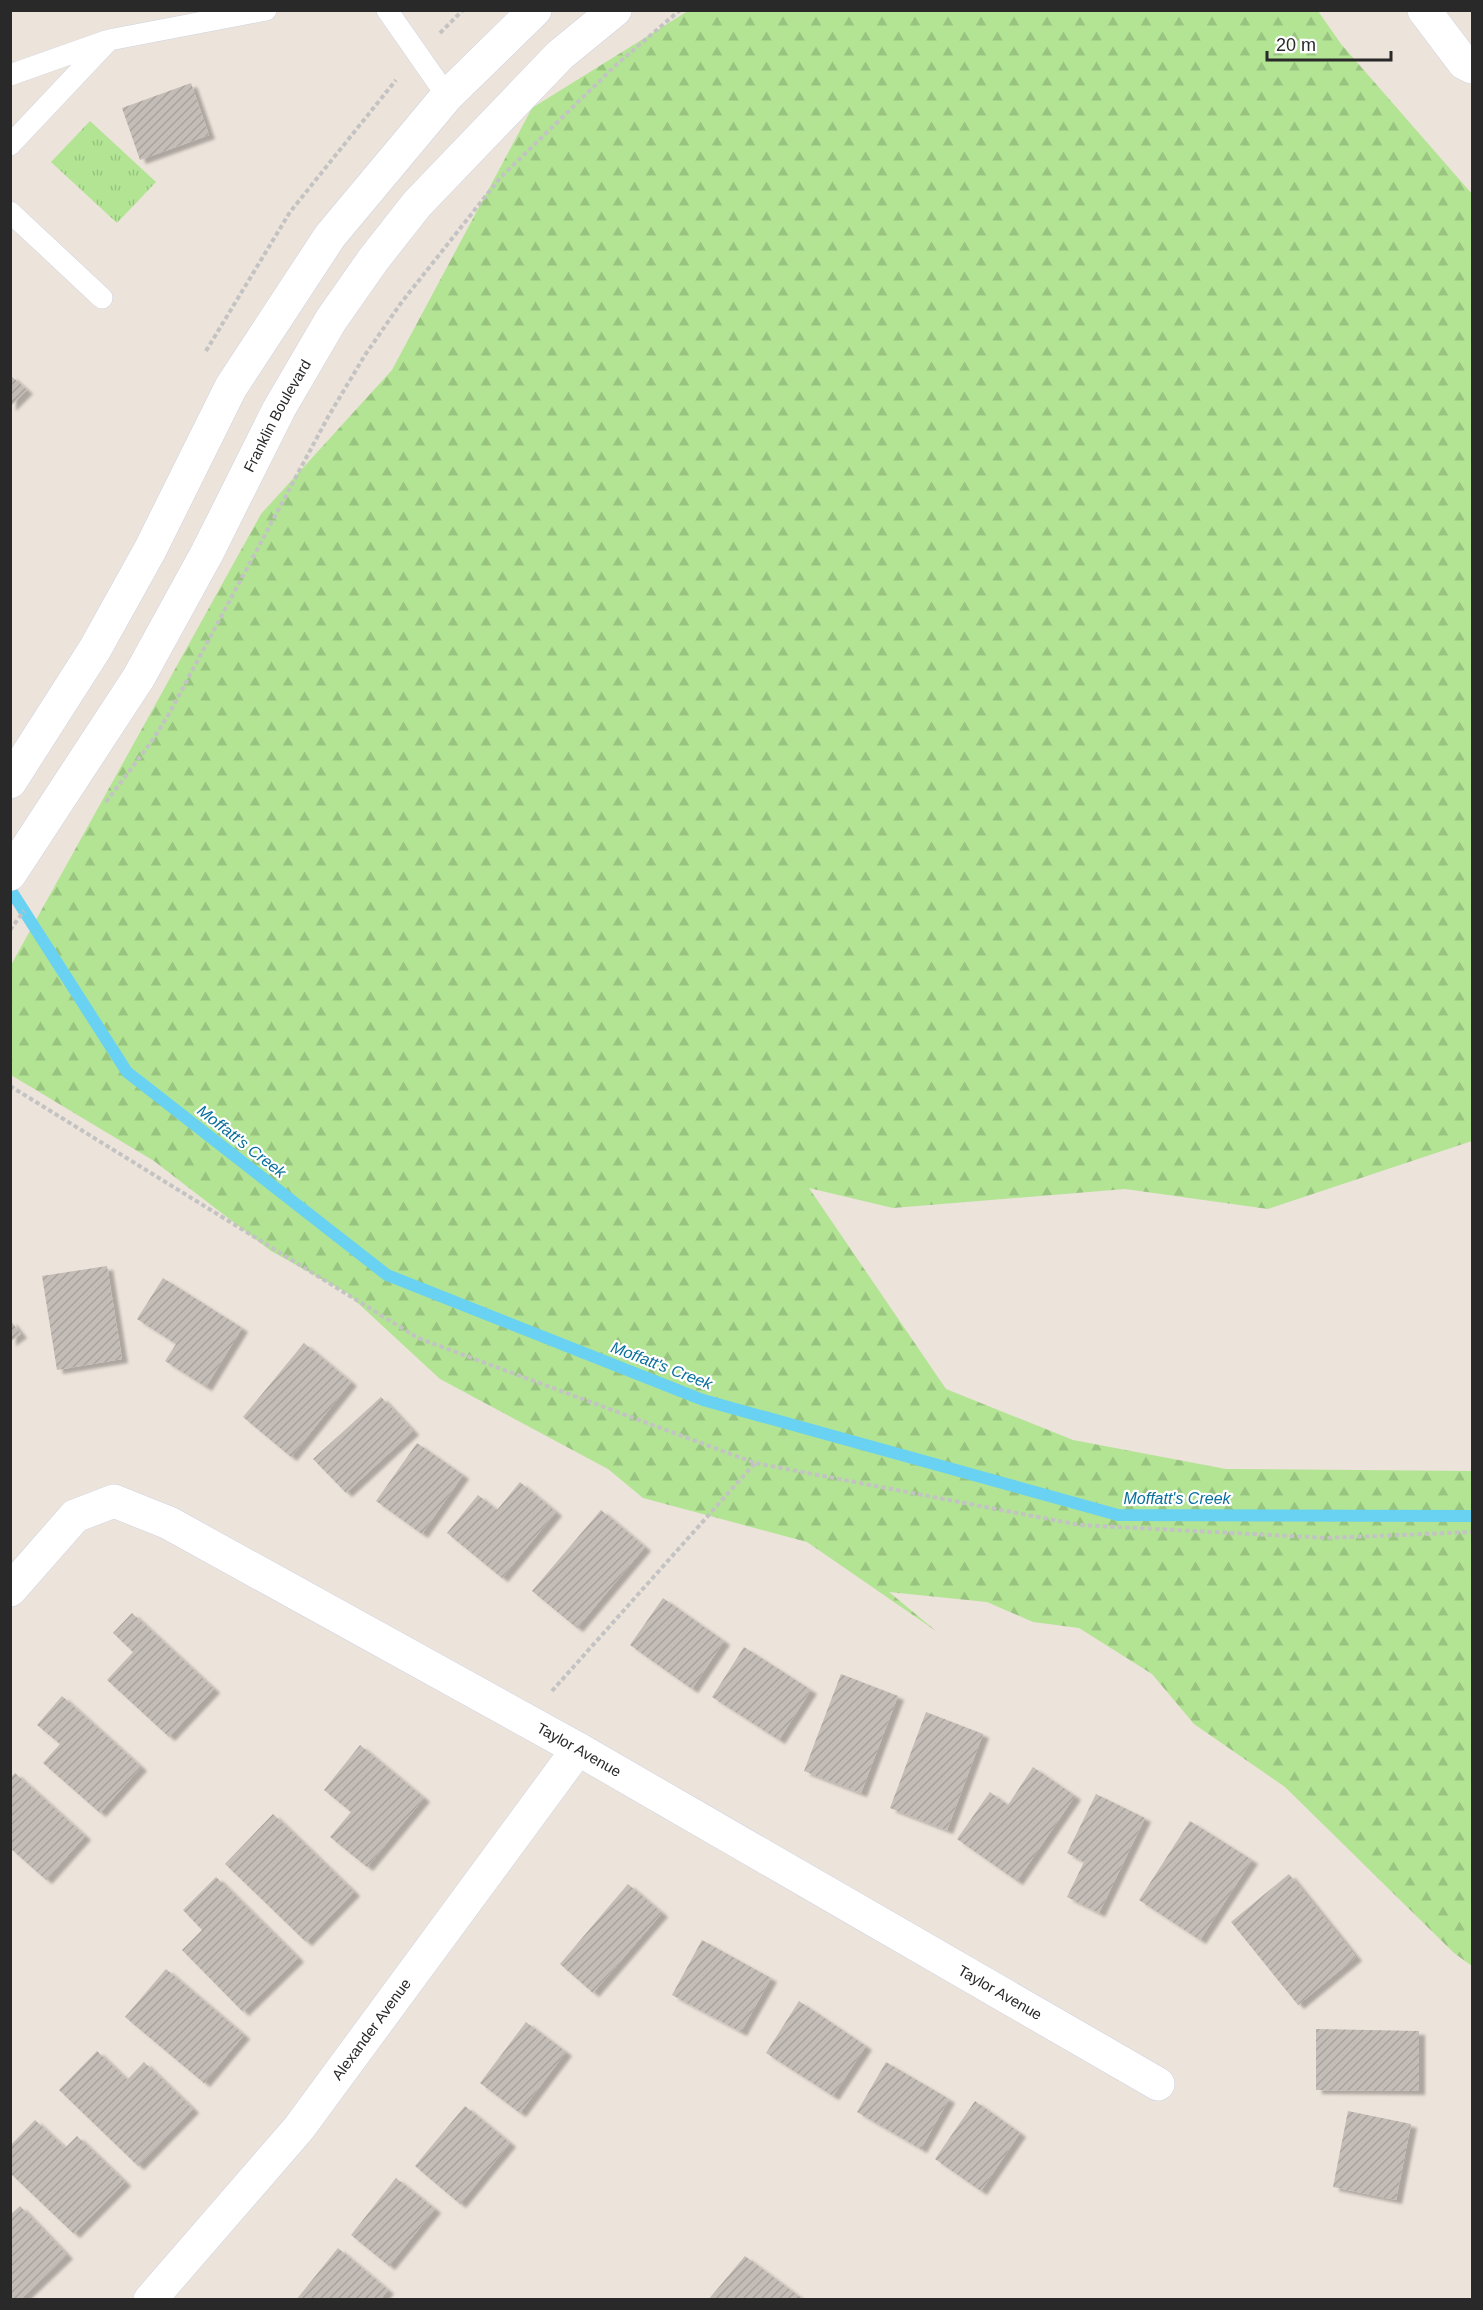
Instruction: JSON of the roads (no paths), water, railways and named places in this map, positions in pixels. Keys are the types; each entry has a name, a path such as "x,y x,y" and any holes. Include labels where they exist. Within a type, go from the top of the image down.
{"street":[{"path":"10,782 95,649 150,550 231,387 286,300 330,236 447,96 535,10"},
{"name":"Franklin Boulevard","path":"10,873 40,831 139,677 207,553 279,409 331,320 373,260 417,204 561,55 615,10"},
{"path":"1424,10 1464,63 1473,68"},
{"name":"Taylor Avenue","path":"10,1590 75,1516 114,1501 168,1523 578,1749 1158,2084"},
{"name":"Alexander Avenue","path":"150,2300 299,2128 578,1749"}],"lane":[{"path":"10,75 109,40 266,10"},
{"path":"387,10 447,96"},
{"path":"10,145 109,40"},
{"path":"10,212 102,298"}],"waterway":[{"name":"Moffatt's Creek","path":"10,889 127,1072 387,1275 703,1400 1118,1515 1472,1516"}]}
